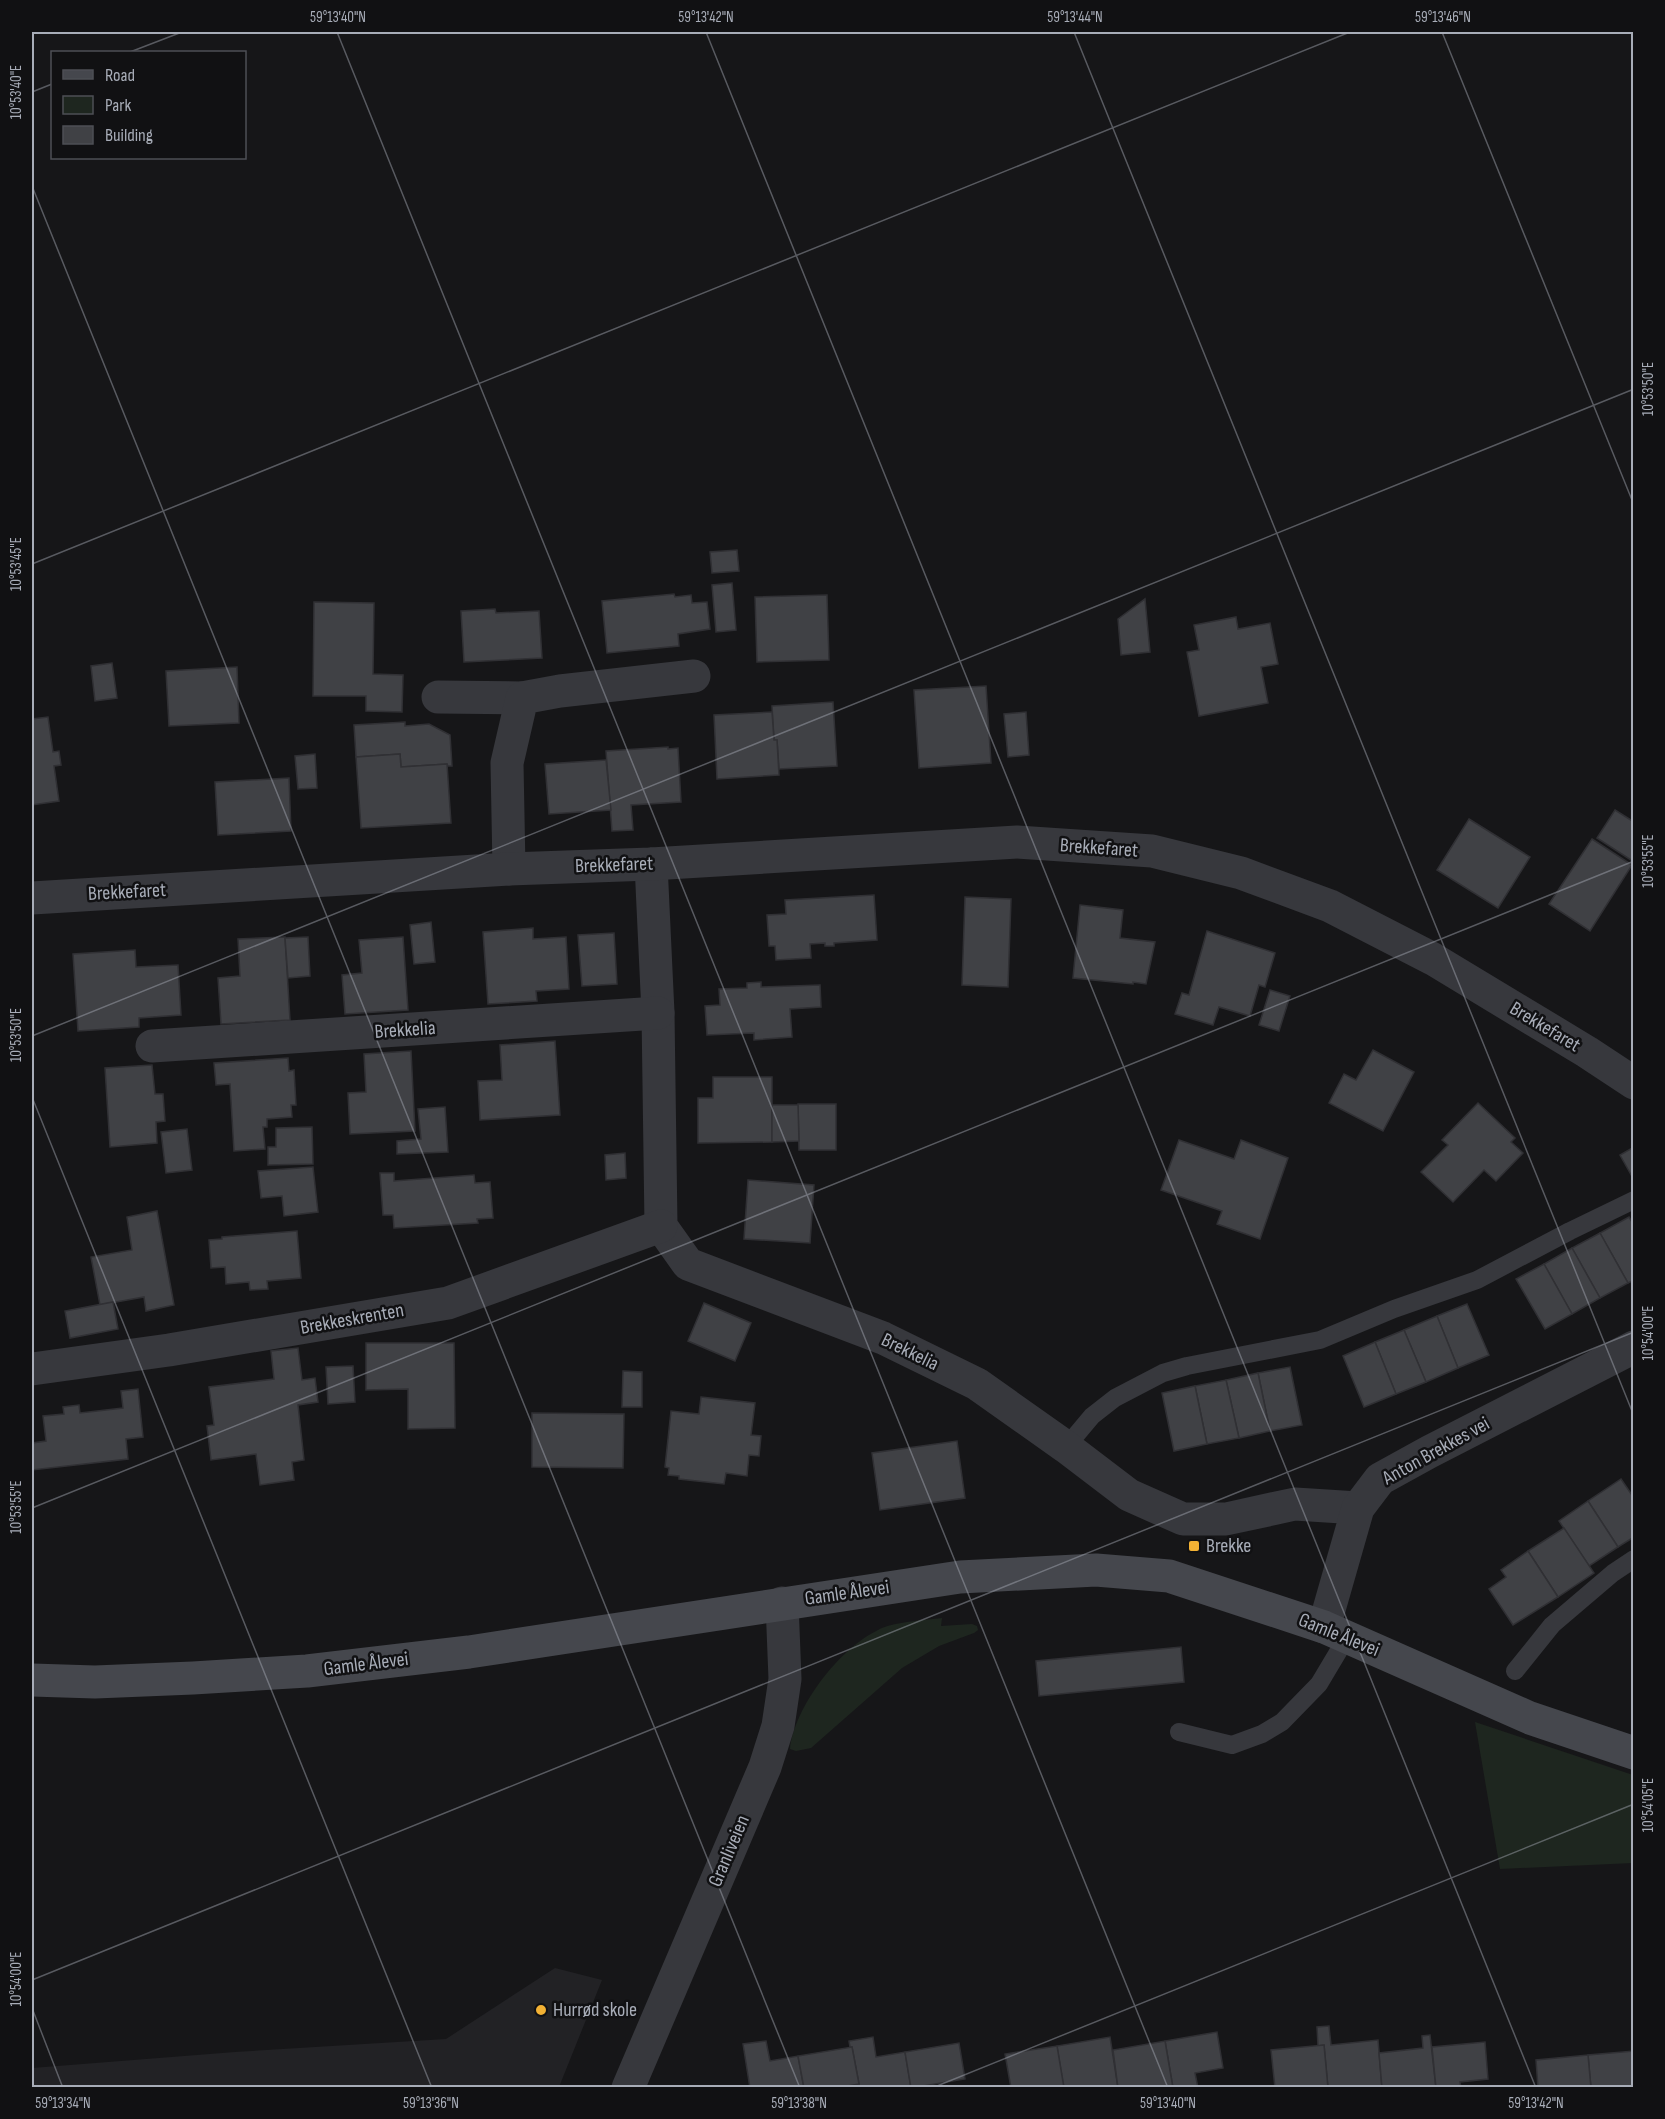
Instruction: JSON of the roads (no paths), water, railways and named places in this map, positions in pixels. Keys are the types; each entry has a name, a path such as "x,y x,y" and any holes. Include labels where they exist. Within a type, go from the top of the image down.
{"main road":[{"name":"Gamle Ålevei","path":"32,1680 95,1682 306,1671 469,1652 960,1577 1096,1570 1169,1576 1336,1632 1530,1718 1634,1753"}],"street":[{"path":"438,697 522,698 560,691 693,676"},
{"path":"509,869 507,764 522,698"},
{"name":"Brekkefaret","path":"32,898 509,869 651,864 1017,842 1152,851 1241,873 1330,906 1433,959 1634,1083"},
{"path":"651,864 658,1013 661,1227"},
{"name":"Brekkelia","path":"152,1046 658,1013"},
{"name":"Brekkelia","path":"661,1227 688,1264 883,1338 977,1384 1129,1495 1183,1519 1226,1519 1295,1504 1358,1508"},
{"name":"Brekkeskrenten","path":"32,1369 169,1350 448,1303 661,1227"},
{"name":"Anton Brekkes vei","path":"1336,1632 1358,1508 1380,1479 1634,1347"},
{"name":"Granliveien","path":"628,2088 768,1756 778,1726 785,1679 782,1603"}],"lane":[{"path":"1066,1447 1092,1416 1115,1398 1163,1373 1320,1340 1394,1309 1477,1280 1634,1200"},
{"path":"1515,1671 1552,1625 1613,1573 1634,1559"},
{"path":"1179,1732 1232,1745 1262,1734 1282,1722 1319,1684 1336,1632"}],"place":[{"name":"Brekke","path":"1194,1546"},
{"name":"Hurrød skole","path":"541,2010"}]}
